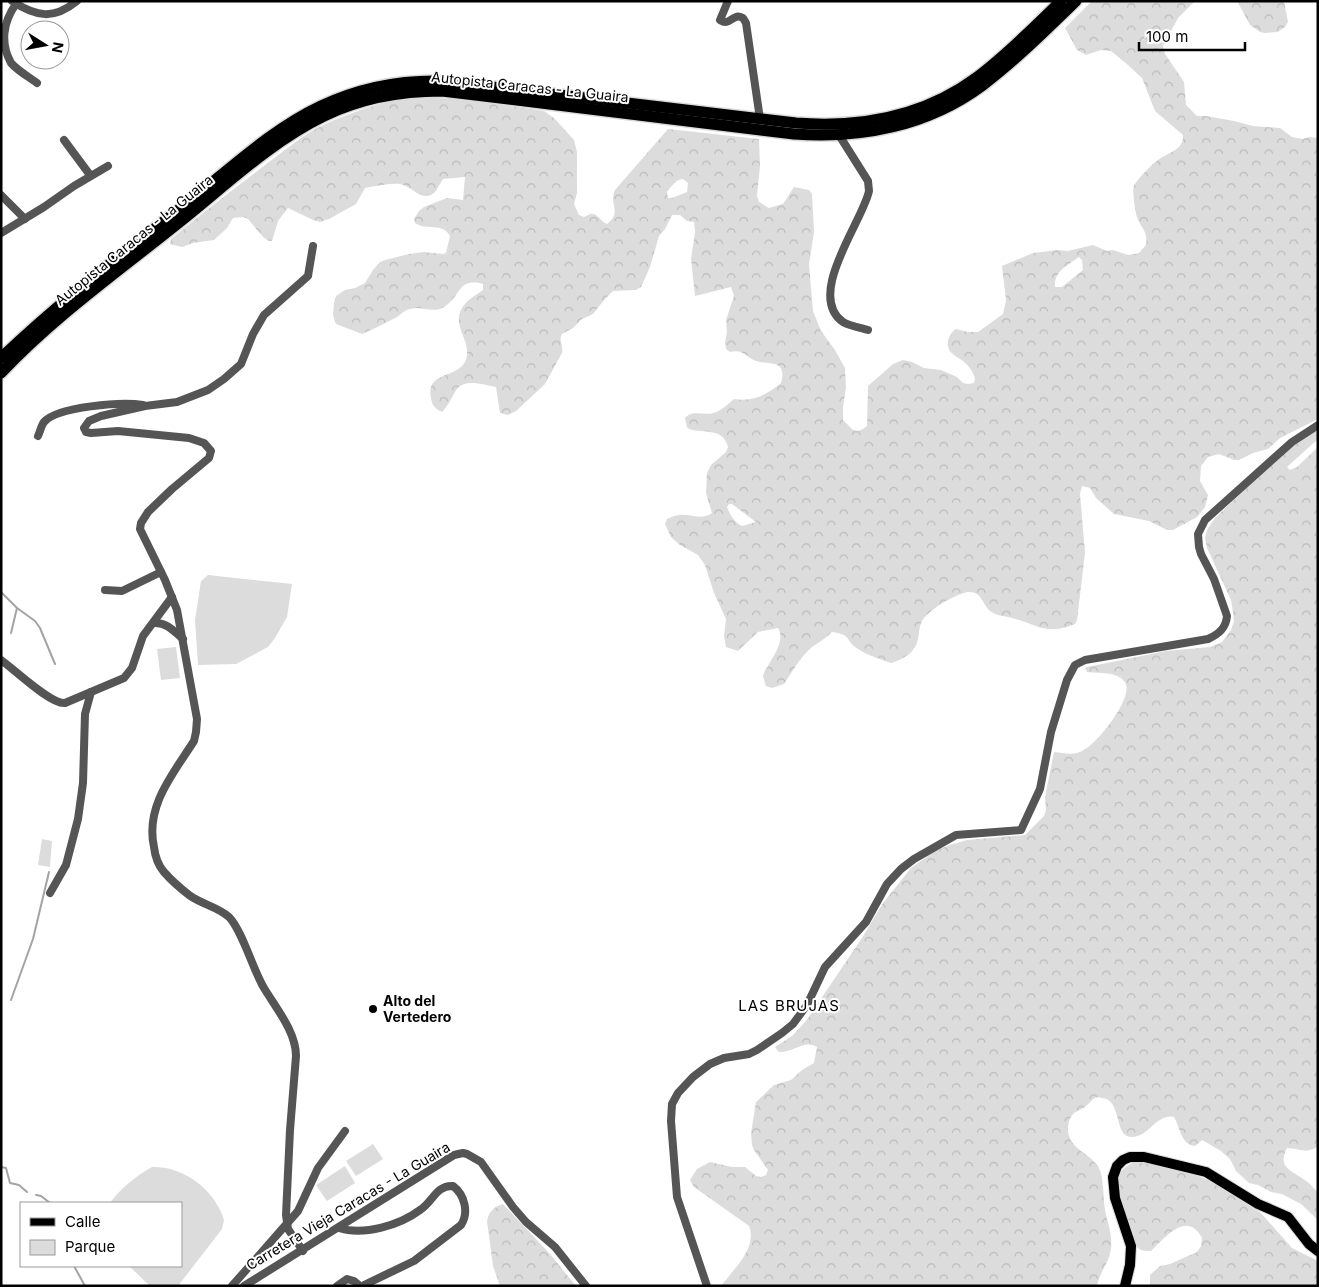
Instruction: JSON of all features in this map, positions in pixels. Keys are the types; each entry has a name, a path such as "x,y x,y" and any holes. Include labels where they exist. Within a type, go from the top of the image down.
{"highway":[{"name":"Autopista Caracas - La Guaira","path":"1,358 68,298 270,137 319,107 349,95 403,82 442,81 760,119 822,125 846,125 890,117 926,105 957,90 1009,51 1061,1"},
{"name":"Autopista Caracas - La Guaira","path":"1,373 32,342 74,306 276,145 324,116 371,99 424,91 461,92 794,134 838,136 873,132 930,115 962,99 1016,59 1076,1"}],"main road":[{"path":"1125,1286 1130,1264 1131,1246 1115,1198 1112,1177 1117,1166 1123,1160 1130,1157 1144,1157 1206,1172 1258,1204 1288,1217 1309,1244 1318,1251"}],"street":[{"path":"37,84 12,64 4,48 2,39 6,18 14,2 27,11 40,14 57,13 67,9 77,1"},
{"path":"728,1 720,20 730,22 736,17 743,18 746,23 760,119"},
{"path":"838,136 868,181 869,191 837,262 830,300 835,313 843,322 868,330"},
{"path":"64,140 90,175"},
{"path":"1,233 90,175 108,166"},
{"path":"1,195 25,219"},
{"path":"303,1251 287,1225 287,1170 296,1045 282,1017 258,979 233,923 224,914 192,897 169,878 159,865 153,843 154,810 162,790 194,741 197,712 177,610 161,572 141,533 140,523 148,512 172,488 209,458 211,451 208,446 196,440 118,431 91,433 86,432 84,428 89,421 101,416 145,406 169,404 208,390 237,368 264,315 309,274 313,246"},
{"path":"38,436 44,422 59,413 124,403 145,406"},
{"path":"706,1286 704,1273 680,1207 676,1186 671,1110 678,1093 692,1077 710,1064 724,1058 749,1054 793,1024 807,1005 825,967 866,922 887,884 914,859 956,835 1021,830 1038,795 1051,732 1067,680 1075,666 1085,660 1208,639 1220,632 1227,616 1214,579 1201,554 1198,540 1201,527 1206,520 1268,463 1303,434 1318,425"},
{"path":"105,590 122,591 161,572"},
{"path":"1,660 51,700 65,703 124,678 135,662 143,636 172,597"},
{"path":"154,623 170,627 183,639"},
{"path":"50,893 66,865 78,819 83,783 85,714 91,692"},
{"path":"232,1286 298,1211 318,1168 345,1130"},
{"name":"Carretera Vieja Caracas - La Guaira","path":"244,1286 303,1251 454,1155 467,1154 481,1162 513,1207 526,1222 555,1247 586,1286"},
{"path":"337,1286 347,1279 361,1286 414,1261 461,1225 466,1211 460,1193 453,1186 442,1188 422,1210 405,1219 388,1225 360,1230 339,1228"}],"green space":[{"path":"1092,1 1195,1 1178,18 1163,46 1165,54 1184,82 1186,105 1197,116 1234,121 1253,126 1280,128 1292,137 1303,139 1309,137 1318,138 1318,419 1280,438 1268,449 1253,453 1239,460 1219,454 1208,457 1201,466 1200,481 1208,495 1205,507 1197,517 1173,530 1167,530 1149,521 1114,514 1096,498 1090,488 1082,486 1080,494 1085,553 1077,620 1075,624 1065,627 1056,629 1042,628 995,614 973,592 962,593 935,608 924,618 919,629 917,644 912,652 900,660 891,663 874,657 858,649 843,634 832,632 808,651 784,684 772,688 766,686 763,676 779,646 780,634 778,628 758,632 738,651 726,647 724,636 726,619 714,593 705,565 698,555 680,545 671,537 665,524 667,519 676,515 700,517 712,513 706,493 707,473 711,465 726,452 728,447 726,441 718,434 689,429 685,418 695,413 710,414 716,412 734,399 741,400 759,397 781,383 782,370 776,364 756,361 741,352 730,352 726,349 726,320 734,296 731,287 695,296 691,259 695,232 694,222 687,221 680,215 672,215 659,236 650,267 641,287 636,290 613,291 593,314 582,319 573,328 562,334 562,353 545,384 516,411 508,415 500,413 496,387 474,383 463,385 455,392 442,412 433,405 431,400 430,390 437,379 455,371 465,362 467,347 460,326 460,312 467,302 483,290 483,284 468,283 444,307 435,310 414,308 362,334 336,324 333,315 336,296 345,290 365,283 380,262 409,254 424,252 446,253 450,236 447,232 439,228 419,225 415,223 414,219 424,207 447,198 463,200 465,177 443,179 435,192 426,196 400,184 365,188 356,204 320,222 288,208 278,221 272,241 263,237 248,219 243,217 233,218 227,228 214,240 193,243 182,247 170,244 171,239 193,221 312,131 361,110 401,99 462,100 544,111 554,118 574,140 577,152 577,193 574,204 579,215 584,217 593,214 607,224 612,220 615,212 613,195 615,190 668,129 759,139 760,166 757,196 759,202 769,208 783,204 794,187 809,190 812,194 814,232 809,264 813,311 821,331 845,368 846,387 843,420 853,430 858,431 867,426 868,386 893,364 903,360 912,362 924,368 941,370 957,377 963,383 974,383 975,378 972,371 951,352 948,342 950,335 956,329 978,332 1003,314 1006,300 1002,266 1033,253 1057,250 1068,251 1093,245 1107,251 1113,250 1128,255 1139,253 1146,245 1145,233 1135,211 1133,188 1154,163 1179,147 1183,140 1183,135 1155,111 1142,78 1128,65 1111,51 1101,50 1086,55 1077,50 1065,28","holes":["683,179 688,183 687,192 668,198 667,192 670,188 676,182","1079,257 1082,260 1083,270 1062,287 1055,287 1055,281 1059,273","729,504 732,504 756,522 742,526 733,518 727,507"]},
{"path":"1237,1 1284,1 1288,22 1278,32 1260,32 1250,25"},
{"path":"1318,429 1318,439 1287,467 1290,470 1297,467 1318,447 1318,1146 1306,1151 1287,1148 1284,1161 1288,1169 1308,1182 1318,1193 1318,1220 1301,1204 1282,1194 1271,1192 1258,1185 1249,1183 1236,1171 1230,1159 1221,1151 1202,1140 1195,1146 1190,1145 1184,1139 1174,1117 1162,1119 1143,1134 1131,1137 1122,1131 1113,1105 1108,1100 1097,1097 1072,1115 1068,1128 1071,1141 1091,1158 1099,1168 1102,1177 1111,1248 1097,1286 721,1286 738,1266 747,1250 751,1234 749,1226 694,1187 690,1180 697,1169 710,1162 732,1167 745,1167 756,1176 766,1175 768,1170 752,1145 751,1133 756,1102 774,1085 791,1080 802,1070 814,1063 817,1047 803,1045 789,1051 779,1052 775,1047 792,1036 806,1021 862,938 883,903 911,868 935,851 967,840 1025,835 1044,816 1046,810 1045,797 1054,752 1077,753 1090,746 1114,718 1125,696 1127,687 1121,678 1112,674 1087,672 1085,668 1166,651 1210,647 1222,642 1231,630 1234,621 1233,612 1231,600 1207,548 1205,538 1207,530 1215,518 1269,466 1301,439"},
{"path":"208,575 292,584 287,617 268,647 236,664 198,665 195,620 201,581"},
{"path":"176,647 180,678 161,680 157,649"},
{"path":"42,839 52,841 50,867 38,865"},
{"path":"373,1144 383,1159 356,1176 346,1161"},
{"path":"1134,1162 1186,1171 1215,1183 1261,1213 1292,1248 1318,1261 1318,1286 1150,1286 1150,1275 1160,1266 1170,1264 1197,1252 1201,1246 1202,1238 1190,1226 1183,1226 1169,1234 1151,1251 1141,1250 1137,1247 1120,1202 1118,1188 1120,1173 1125,1167"},
{"path":"345,1166 355,1183 327,1201 316,1185"},
{"path":"152,1167 164,1168 186,1175 206,1190 220,1209 224,1220 222,1229 178,1286 150,1286 130,1267 182,1267 182,1202 111,1202 129,1183"},
{"path":"503,1204 550,1254 576,1286 500,1286 493,1266 487,1221 492,1210"}],"waterway":[{"path":"1,592 17,608 35,621 40,628 55,664"},
{"path":"11,633 17,608"},
{"path":"11,1000 33,939 49,872"},
{"path":"1,1167 6,1168 10,1183 19,1185 27,1192"},
{"path":"36,1195 41,1196 49,1202"},
{"path":"75,1267 85,1286"}],"place":[{"name":"Alto del Vertedero","path":"373,1009"}],"district":[{"name":"LAS BRUJAS","path":"789,1006"}]}
